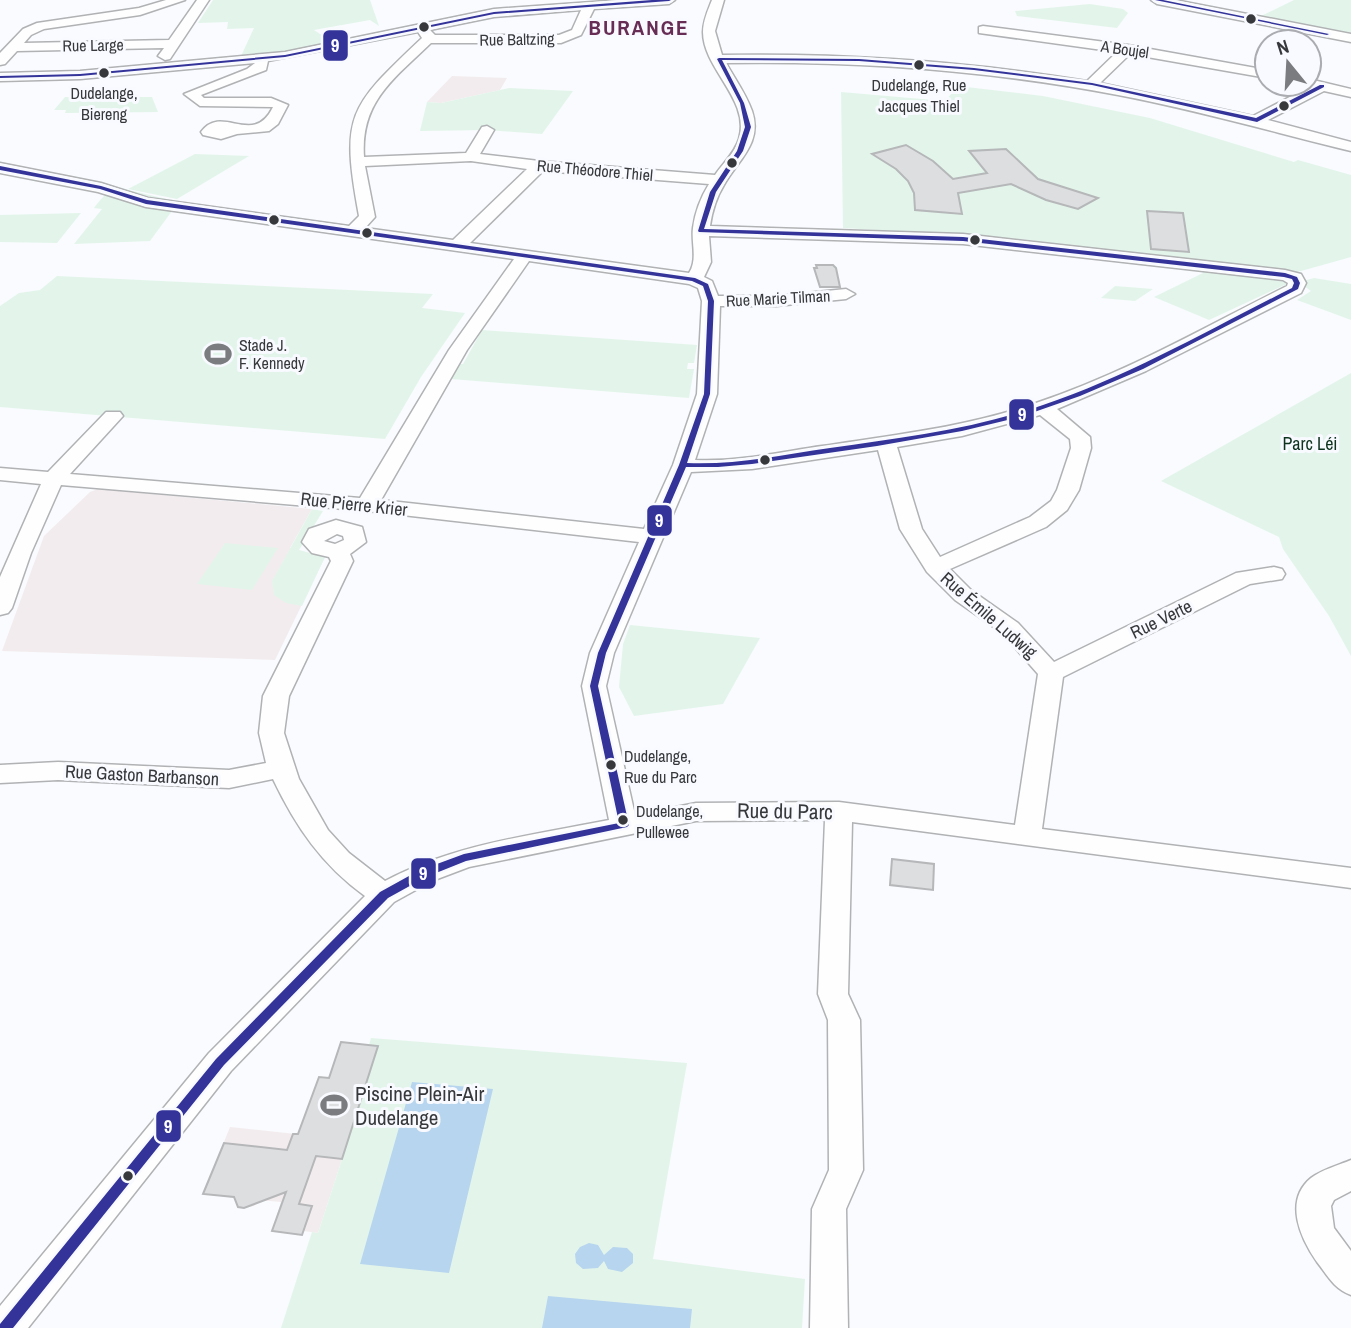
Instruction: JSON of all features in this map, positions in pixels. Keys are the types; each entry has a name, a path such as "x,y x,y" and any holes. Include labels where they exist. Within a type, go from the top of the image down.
{"street":[{"path":"0,61 13,47 20,32 41,26 140,11 179,0"},
{"path":"0,77 70,76 261,58 424,34 494,13 669,0"},
{"path":"693,279 703,266 701,231 707,202 719,180 744,147 748,126 744,108 709,34 710,19 718,0"},
{"path":"1157,0 1323,38 1351,38"},
{"path":"160,66 199,1"},
{"name":"Rue Baltzing","path":"424,34 541,40 565,38 577,32 589,7"},
{"name":"A Boujel","path":"983,30 1128,49 1164,49 1253,71"},
{"path":"354,230 367,217 357,162 359,130 366,106 424,34"},
{"name":"Rue Large","path":"13,47 173,44"},
{"path":"1092,84 1128,49"},
{"path":"234,130 268,128 273,125 281,105 271,102 200,102 191,94 252,72 263,65 261,58"},
{"path":"719,59 812,58 913,63 1092,84 1257,120 1351,147"},
{"path":"1323,87 1351,93"},
{"path":"1257,120 1293,98"},
{"path":"471,157 487,130"},
{"name":"Rue Théodore Thiel","path":"357,162 471,157 539,166 719,180"},
{"path":"458,245 539,166"},
{"path":"0,168 102,188 146,202 693,279 706,285 711,301 707,394 683,465 601,653 594,685 624,825"},
{"path":"683,465 723,466 886,443 992,423 1043,408 1102,383 1295,289 1297,283 1295,278 998,242 905,236 701,231"},
{"path":"367,505 458,349 525,255"},
{"name":"Rue Marie Tilman","path":"711,301 776,301 846,294"},
{"path":"935,567 1038,522 1059,505 1068,490 1078,459 1080,437 1043,408"},
{"path":"2,597 54,478 113,416"},
{"name":"Rue Émile Ludwig","path":"886,443 911,529 935,567 963,595 1010,628 1051,673 1027,836"},
{"name":"Rue Pierre Krier","path":"0,474 367,505 653,537"},
{"path":"338,551 342,562 276,696 271,718 272,742 306,819 325,845 348,869 384,895"},
{"name":"Rue Verte","path":"1051,673 1244,578 1274,573"},
{"name":"Rue Gaston Barbanson","path":"0,774 58,771 229,779 283,768"},
{"name":"Rue du Parc","path":"5,1328 220,1062 384,895 422,874 464,858 624,825 715,810 839,811 1351,878"},
{"path":"829,1328 829,1209 846,1170 844,1020 833,994 839,811"},
{"path":"1351,1175 1322,1189 1313,1204 1317,1233 1351,1279"}],"shaded area":[{"path":"452,76 507,78 500,90 441,103 427,102"},
{"path":"98,489 312,509 290,548 325,557 275,660 2,651 44,536 90,492"},
{"path":"230,1127 305,1135 342,1159 318,1233 304,1231 302,1235 272,1231 281,1202 259,1200 254,1206 244,1208 237,1205 236,1198 203,1194"}],"green space":[{"path":"213,0 370,0 379,26 370,20 314,30 334,43 284,53 241,56 254,28 227,29 228,22 198,23"},
{"path":"1294,0 1351,0 1351,34 1323,28 1261,16"},
{"path":"1090,4 1123,9 1128,13 1117,28 1017,16 1015,11"},
{"path":"958,86 1043,96 1150,118 1294,162 1298,160 1351,175 1351,257 1294,273 1021,239 843,228 841,92 945,101"},
{"path":"509,88 573,91 542,134 487,130 420,131 427,102 441,103"},
{"path":"65,97 152,97 158,112 65,113 66,110 54,110"},
{"path":"195,154 249,156 177,199 128,189"},
{"path":"120,188 175,201 171,204 206,215 172,211 150,241 74,244 102,209 94,208 99,201 108,192"},
{"path":"81,213 57,243 0,242 0,215"},
{"path":"1201,271 1286,280 1289,283 1209,320 1154,297 1203,273"},
{"name":"Stade J. F. Kennedy","path":"57,276 433,294 422,308 465,313 421,377 385,439 0,407 0,306 19,293 40,290"},
{"path":"1314,278 1351,284 1351,320 1297,300 1311,291 1304,286 1303,281"},
{"path":"1115,286 1153,289 1135,301 1101,298"},
{"path":"482,330 697,345 694,363 688,363 687,369 694,369 689,398 451,379 460,364 463,364"},
{"name":"Parc Léi","path":"1351,373 1351,656 1329,616 1283,549 1279,537 1161,481"},
{"path":"312,509 323,511 299,550 325,557 302,606 286,603 274,595 272,581"},
{"path":"225,543 278,548 252,590 197,584"},
{"path":"630,625 760,638 723,704 634,716 619,687 623,644"},
{"name":"Piscine Plein-Air Dudelange","path":"371,1038 687,1063 653,1259 805,1279 802,1328 281,1328 312,1232 318,1233 342,1159 305,1116 319,1077 329,1078 341,1042 369,1045"}],"water":[{"path":"412,1082 493,1089 449,1273 360,1264"},
{"path":"589,1243 598,1245 604,1255 613,1247 627,1248 633,1254 633,1263 622,1272 608,1269 604,1261 598,1268 583,1269 576,1263 575,1254 580,1247"},
{"path":"548,1296 692,1309 690,1328 542,1328"}],"building":[{"path":"906,145 933,161 953,179 987,173 969,151 1006,149 1038,179 1098,198 1078,209 1046,200 1011,184 958,193 962,214 915,210 914,193 908,181 896,169 872,154"},
{"path":"1147,211 1183,213 1189,252 1151,249"},
{"path":"816,265 833,265 840,287 820,287 814,268 817,268"},
{"path":"892,859 934,864 933,890 890,885"},
{"path":"341,1042 378,1046 342,1159 316,1156 299,1204 312,1206 302,1235 272,1231 286,1192 244,1208 238,1207 234,1197 203,1194 224,1143 287,1150 293,1134 298,1134 319,1077 329,1078"}],"transit line":[{"name":"9","path":"0,77 80,75 285,56 494,13 669,0"},
{"name":"9","path":"1157,0 1327,34"},
{"name":"9","path":"683,465 769,460 934,435 1017,416 1077,395 1141,367 1295,289 1297,283 1295,278 1285,275 963,239 701,231 713,192 740,151 748,127 742,103 719,59 859,60 974,69 1092,84 1257,120 1299,98"},
{"name":"9","path":"0,168 101,188 146,202 693,279 706,285 711,301 707,394 683,465 602,653 594,686 624,825"},
{"name":"9","path":"5,1328 220,1062 384,895 422,874 464,858 624,825"}],"place":[{"name":"Dudelange, Rue Jacques Thiel","path":"919,65"},
{"name":"Dudelange, Biereng","path":"104,73"},
{"name":"Stade J. F. Kennedy","path":"218,354"},
{"name":"Dudelange, Rue du Parc","path":"611,765"},
{"name":"Dudelange, Pullewee","path":"623,820"},
{"name":"Piscine Plein-Air Dudelange","path":"334,1105"}],"district":[{"name":"BURANGE","path":"639,27"}]}
